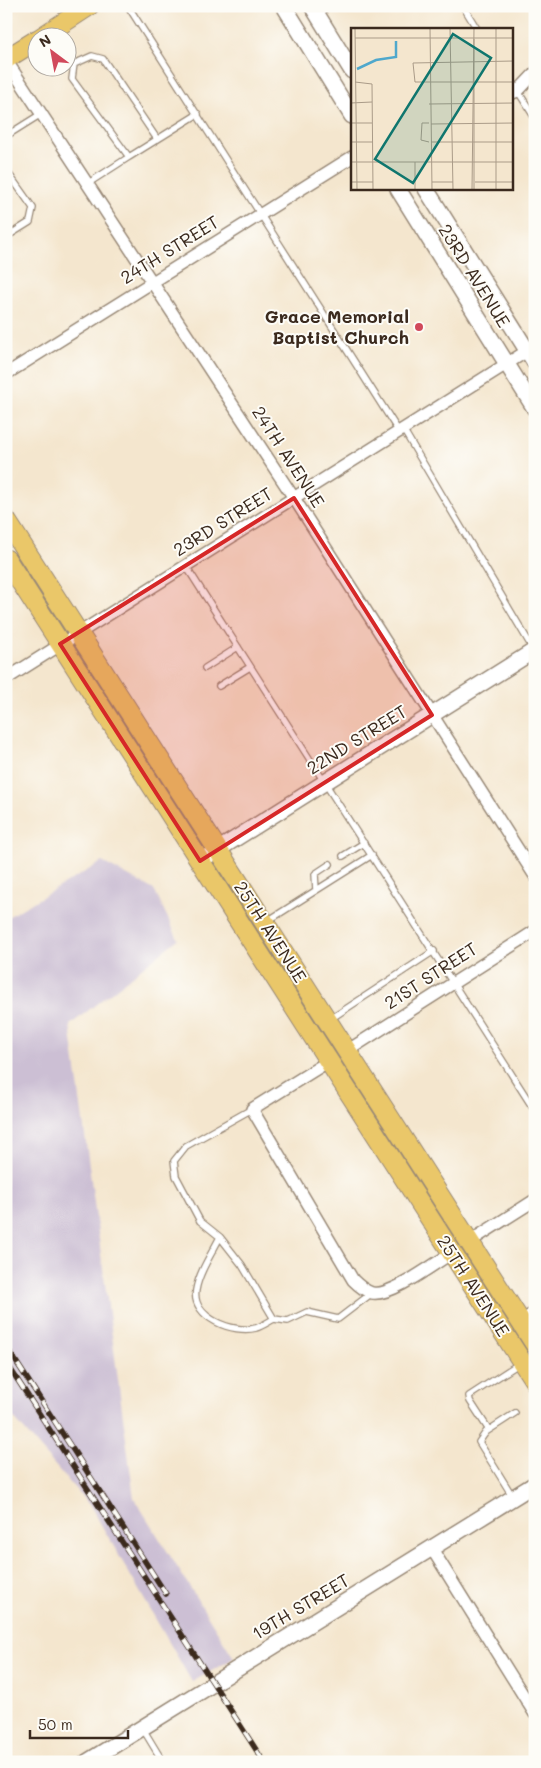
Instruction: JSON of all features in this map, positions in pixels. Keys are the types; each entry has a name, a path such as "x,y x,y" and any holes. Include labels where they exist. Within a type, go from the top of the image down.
{"main road":[{"path":"57,28 89,6"},
{"path":"6,59 28,46"},
{"name":"25TH AVENUE","path":"6,520 469,1242 527,1314 535,1344"},
{"name":"25TH AVENUE","path":"6,559 535,1382"}],"street":[{"path":"284,6 351,114"},
{"path":"312,6 351,69"},
{"name":"24TH AVENUE","path":"6,59 151,283 294,498 535,876"},
{"path":"514,88 535,73"},
{"name":"24TH STREET","path":"6,374 351,157"},
{"name":"23RD AVENUE","path":"399,190 535,409"},
{"name":"23RD AVENUE","path":"427,190 532,353"},
{"name":"23RD STREET","path":"6,680 78,632 507,364 532,353"},
{"name":"22ND STREET","path":"200,861 535,651"},
{"name":"21ST STREET","path":"347,1051 535,931"},
{"path":"329,1061 252,1109 353,1280 359,1286 372,1293 387,1292 452,1253"},
{"path":"469,1242 535,1200"},
{"name":"19TH STREET","path":"86,1762 535,1484"},
{"path":"432,1549 535,1714"}],"lane":[{"path":"128,6 401,430 535,651"},
{"path":"463,6 477,28"},
{"path":"78,62 92,56 103,60 157,140"},
{"path":"72,78 129,157"},
{"path":"514,88 535,118"},
{"path":"6,136 41,114"},
{"path":"87,184 198,114"},
{"path":"6,170 32,208 30,222 6,237"},
{"path":"186,566 535,1111"},
{"path":"205,668 238,647"},
{"path":"219,686 250,667"},
{"path":"343,856 364,843"},
{"path":"264,923 372,855"},
{"path":"316,890 315,874 330,864"},
{"path":"327,1021 434,951"},
{"path":"252,1109 186,1146 174,1161 176,1176 200,1221 220,1237 242,1265 274,1319"},
{"path":"220,1237 200,1279 196,1292 197,1304 202,1312 221,1325 255,1328 274,1319 288,1321 307,1312 338,1319 372,1293"},
{"path":"489,1430 470,1401 469,1396 522,1362"},
{"path":"513,1497 479,1442 481,1437 489,1430 515,1413"},
{"path":"142,1727 163,1762"}],"highlighted area":[{"path":"294,498 432,715 200,861 60,644"}],"shaded area":[{"path":"102,862 154,890 178,939 70,1025 134,1498 234,1658 192,1682 91,1507 6,1409 6,918"}],"railway":[{"path":"6,1346 166,1594"},
{"path":"6,1362 264,1762"}],"place":[{"name":"Grace Memorial Baptist Church","path":"419,327"}]}
